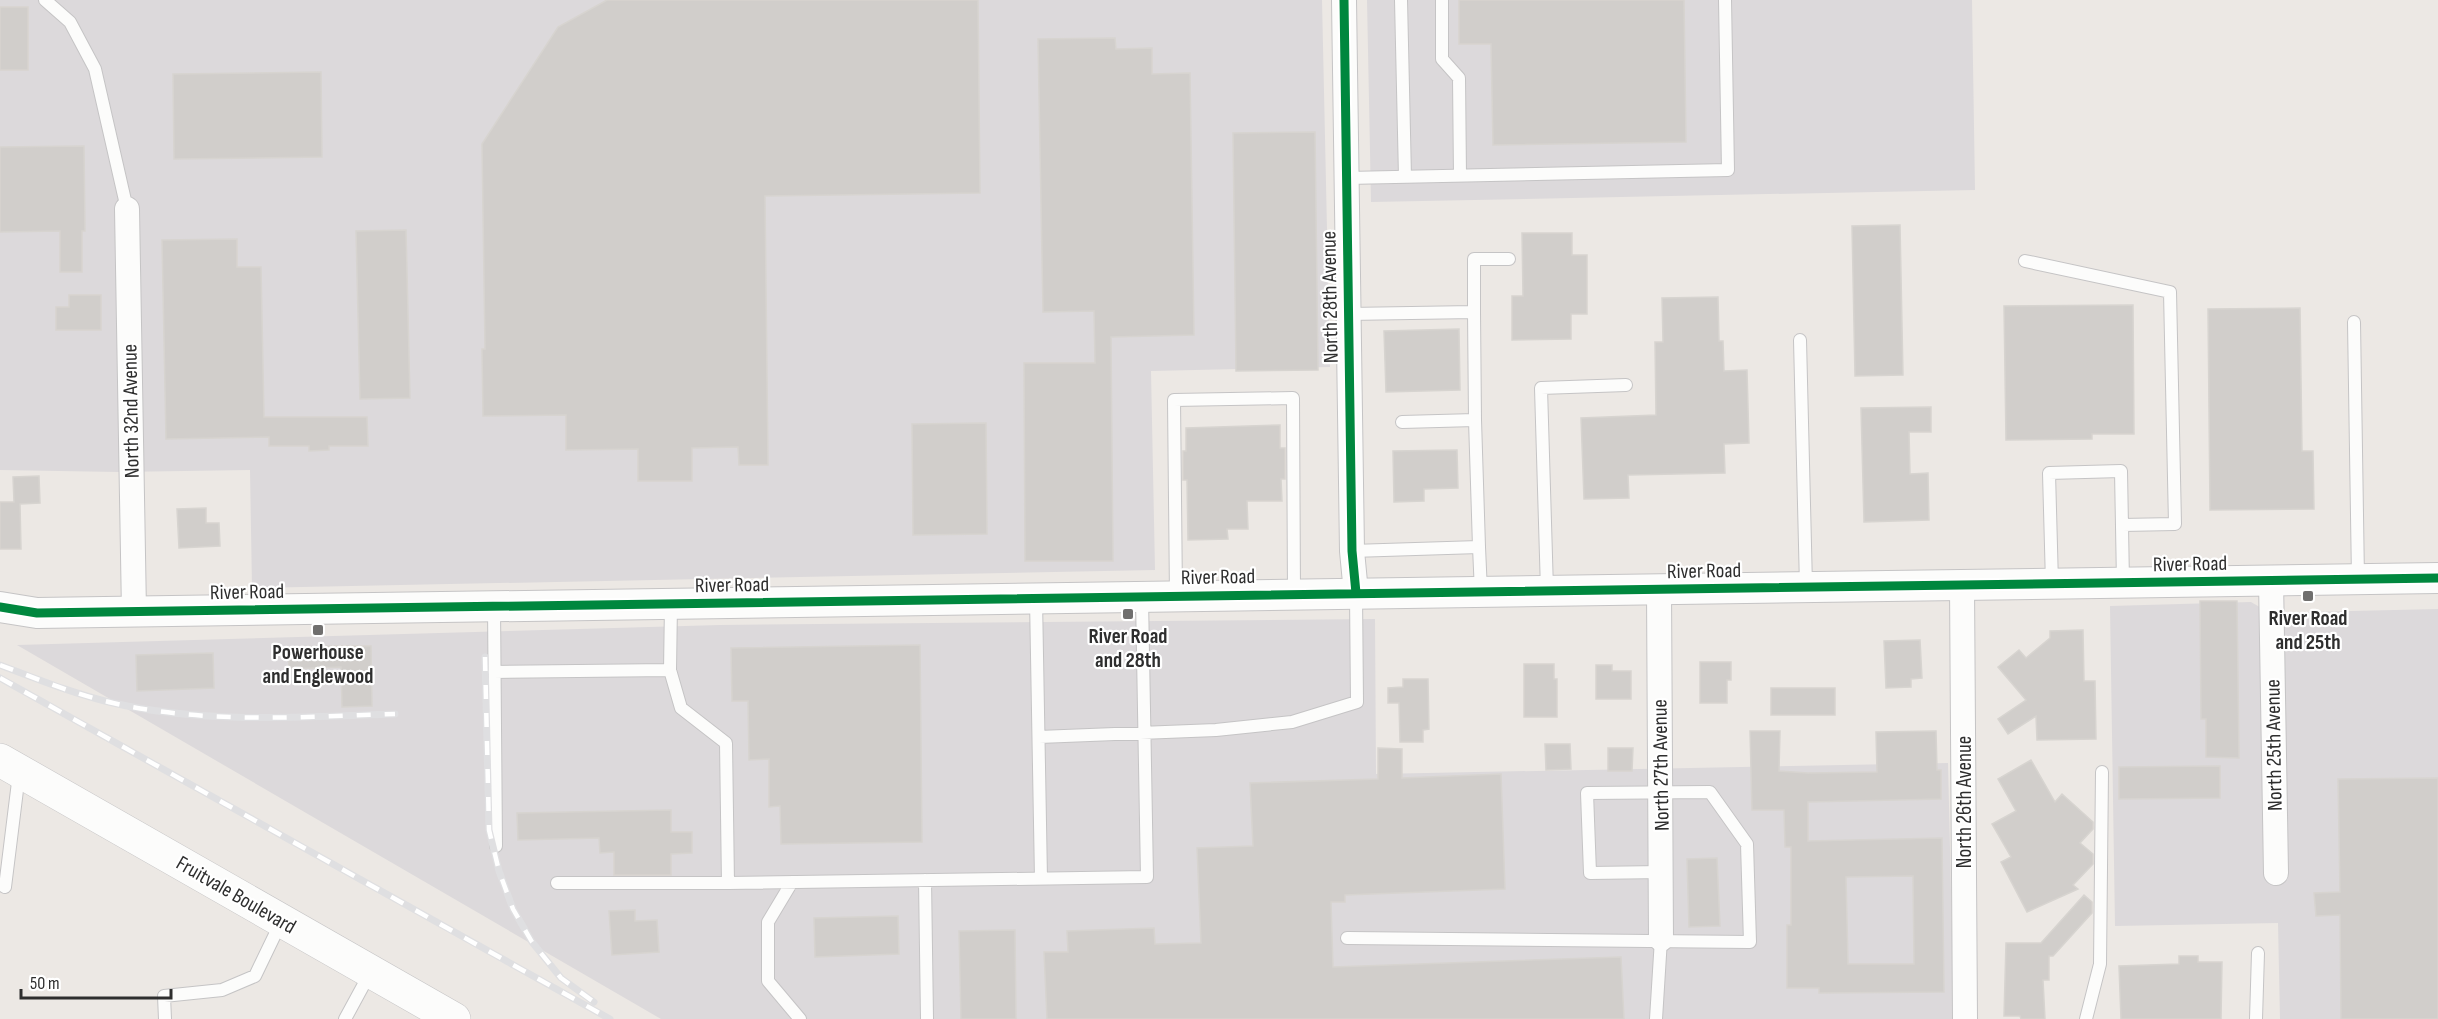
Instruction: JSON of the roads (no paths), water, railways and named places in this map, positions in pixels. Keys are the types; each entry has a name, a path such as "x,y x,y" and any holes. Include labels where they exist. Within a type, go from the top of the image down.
{"main road":[{"name":"Fruitvale Boulevard","path":"6,765 454,1019"}],"street":[{"name":"North 28th Avenue","path":"1344,0 1352,551 1356,594"},
{"name":"North 32nd Avenue","path":"128,209 134,612"},
{"name":"River Road","path":"0,607 38,614 2438,578"},
{"name":"North 25th Avenue","path":"2271,580 2276,873"},
{"name":"North 26th Avenue","path":"1962,586 1965,1019"},
{"name":"North 27th Avenue","path":"1659,590 1662,939"}],"lane":[{"path":"45,0 70,22 95,69 128,209"},
{"path":"1401,0 1405,177"},
{"path":"1442,0 1442,58 1459,78 1460,176"},
{"path":"1347,178 1728,170 1725,0"},
{"path":"1481,592 1475,420 1474,259 1509,259"},
{"path":"2025,261 2170,292 2175,524 2122,525"},
{"path":"1348,314 1474,312"},
{"path":"2354,322 2358,579"},
{"path":"1800,340 1806,588"},
{"path":"1547,591 1541,388 1626,385"},
{"path":"1176,596 1174,400 1293,399 1294,594"},
{"path":"1402,422 1475,420"},
{"path":"2052,584 2049,473 2121,471 2123,583"},
{"path":"1352,551 1479,547"},
{"name":"North 28th Avenue","path":"1146,734 1292,722 1357,702 1356,594"},
{"path":"557,882 728,883 1147,877 1142,597"},
{"path":"1036,598 1041,879"},
{"path":"670,604 670,670 681,708 726,743 728,883"},
{"path":"494,607 496,846"},
{"path":"494,672 670,670"},
{"path":"1040,736 1146,734"},
{"path":"0,884 5,887 6,765"},
{"path":"2086,1019 2100,964 2102,772"},
{"path":"1347,938 1662,939 1685,942 1750,942 1747,844 1710,792 1587,793 1590,873 1662,872"},
{"path":"925,880 927,1019"},
{"path":"792,882 768,922 768,981 800,1019"},
{"path":"165,1019 164,996 222,990 255,976 281,921"},
{"path":"1656,1019 1662,939"},
{"path":"2256,1019 2258,952"},
{"path":"345,1019 371,972"}],"railway":[{"path":"485,657 489,830 499,871 513,909 532,942 561,978 594,1002"},
{"path":"0,665 98,699 148,710 253,718 395,714"},
{"path":"0,678 610,1019"}],"place":[{"name":"River Road and 25th","path":"2308,596"},
{"name":"River Road and 28th","path":"1128,614"},
{"name":"Powerhouse and Englewood","path":"318,630"}]}
